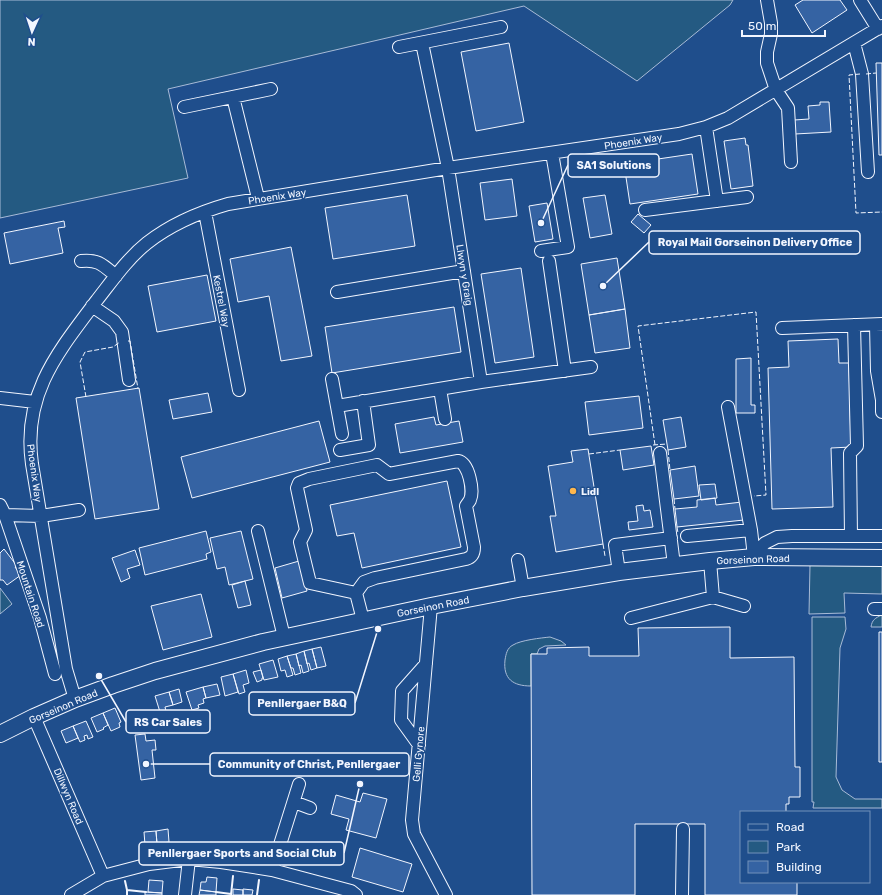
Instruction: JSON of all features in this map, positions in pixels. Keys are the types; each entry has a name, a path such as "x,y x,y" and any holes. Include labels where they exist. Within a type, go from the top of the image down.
{"main road":[{"name":"Gorseinon Road","path":"0,734 75,699 155,672 284,638 431,606 523,588 619,572 710,561 754,557 882,558"}],"street":[{"path":"767,0 771,23 771,34 766,63 776,90 788,108 791,162"},
{"path":"860,0 880,27"},
{"path":"400,47 501,27"},
{"name":"Phoenix Way","path":"75,699 66,669 30,450 35,402 45,374 64,344 116,276 133,256 148,242 180,222 228,204 448,168 679,134 706,127 728,118 880,27"},
{"name":"Llwyn y Graig","path":"422,43 448,168 481,382"},
{"path":"854,43 862,74 868,172"},
{"path":"184,107 271,89"},
{"path":"233,97 258,198"},
{"path":"706,127 717,201"},
{"path":"541,251 568,247 552,153"},
{"path":"645,210 747,197"},
{"name":"Kestrel Way","path":"205,212 239,390"},
{"path":"81,261 95,260 116,276"},
{"path":"549,261 565,371"},
{"path":"337,292 464,271"},
{"path":"92,306 114,321 122,332 129,380"},
{"path":"782,328 879,324 876,371 881,388 882,412"},
{"path":"851,536 850,453 857,446 854,325"},
{"path":"337,406 481,382 592,367"},
{"path":"332,379 342,434"},
{"path":"440,389 445,420"},
{"path":"0,398 35,402"},
{"path":"340,450 369,445 363,401"},
{"path":"728,407 751,530 754,557"},
{"path":"660,453 674,565"},
{"path":"458,461 461,462 467,468 470,485 470,499 466,506 474,547 474,553 472,556 466,559 371,579 364,582 356,593 310,583 300,542 306,530 297,488 299,483 309,479 377,465 389,474 458,461"},
{"name":"Mountain Road","path":"55,674 40,618 3,517 41,516 79,510"},
{"path":"687,536 751,530"},
{"path":"258,531 284,638"},
{"path":"754,557 765,543 777,537 882,536"},
{"path":"619,572 615,545 671,538"},
{"path":"518,560 523,588"},
{"path":"710,561 713,597"},
{"path":"356,593 363,620"},
{"path":"631,618 713,597 744,606"},
{"name":"Gelli Gynore","path":"431,606 413,829 417,841 446,895"},
{"path":"419,745 401,720 402,691 426,664"},
{"name":"Dillwyn Road","path":"34,717 103,876"},
{"path":"272,870 299,784"},
{"path":"294,802 310,808"},
{"path":"682,895 683,829"},
{"path":"185,895 189,860"},
{"path":"71,895 103,876 149,864 189,860 221,862 272,870 351,891 356,895"}],"green space":[{"path":"0,0 733,0 730,5 637,81 524,6 168,89 188,178 0,218"},
{"path":"810,565 882,565 882,594 844,593 845,613 809,614"},
{"path":"0,588 12,604 0,614"},
{"path":"882,615 882,627 871,627 874,620"},
{"path":"812,617 845,617 846,629 840,648 836,777 842,790 855,799 882,799 882,808 813,808"},
{"path":"550,637 561,641 566,645 545,646 539,649 537,654 531,654 531,686 519,685 510,680 505,667 505,660 509,648 521,642"}],"building":[{"path":"803,0 840,0 847,10 812,33 795,5"},
{"path":"509,43 524,122 476,131 461,52"},
{"path":"876,63 882,63 882,155 879,155"},
{"path":"820,102 829,102 831,132 795,134 794,120 809,119 808,106 820,105"},
{"path":"745,138 746,145 748,145 753,186 731,189 724,141"},
{"path":"692,154 698,194 630,204 624,164"},
{"path":"512,179 517,216 485,220 480,183"},
{"path":"407,195 415,246 333,259 325,208"},
{"path":"605,195 612,234 590,238 583,198"},
{"path":"547,203 553,239 535,242 529,206"},
{"path":"638,214 651,225 644,233 631,222"},
{"path":"64,221 65,227 58,228 63,253 10,264 4,233"},
{"path":"291,247 312,356 281,361 269,296 238,302 230,259"},
{"path":"617,258 625,309 589,315 581,264"},
{"path":"521,268 534,357 495,363 481,274"},
{"path":"207,275 216,321 157,332 148,286"},
{"path":"454,307 461,352 332,373 325,327"},
{"path":"625,309 630,348 595,353 589,315"},
{"path":"838,339 839,363 849,363 851,447 831,448 833,507 772,509 768,368 789,367 788,341"},
{"path":"751,358 751,405 755,405 755,413 736,413 736,359"},
{"path":"139,388 159,509 95,519 76,398"},
{"path":"208,393 212,412 173,419 169,400"},
{"path":"639,396 643,428 589,435 585,402"},
{"path":"434,417 436,425 459,421 463,442 400,453 395,424"},
{"path":"681,417 686,447 668,450 663,420"},
{"path":"319,421 330,462 192,498 181,457"},
{"path":"651,446 654,465 623,470 620,450"},
{"name":"Lidl","path":"588,449 603,544 556,552 550,516 556,516 548,466 573,462 571,451"},
{"path":"695,466 699,496 674,499 670,470"},
{"path":"447,481 461,547 362,568 354,533 337,536 330,505"},
{"path":"715,484 717,498 701,500 699,485"},
{"path":"715,498 716,505 742,502 744,520 677,527 675,509 697,507 697,500"},
{"path":"643,505 644,511 650,510 653,527 629,530 628,522 638,521 636,506"},
{"path":"206,531 211,552 206,554 207,559 145,575 139,548"},
{"path":"241,531 253,579 229,585 225,567 217,569 210,538"},
{"path":"4,549 17,566 15,567 21,575 7,585 3,580 0,580 0,553"},
{"path":"135,550 140,565 127,569 130,578 121,582 112,558"},
{"path":"299,561 307,591 282,598 275,568"},
{"path":"245,581 251,605 238,608 232,585"},
{"path":"201,594 212,637 163,650 151,606"},
{"path":"730,627 730,658 794,657 795,767 800,767 800,797 789,797 789,804 786,804 786,811 740,811 740,883 797,883 797,895 705,895 705,824 635,824 635,895 532,895 531,654 547,654 547,648 589,647 589,656 639,656 638,628"},
{"path":"879,632 882,632 882,762 879,762"},
{"path":"321,647 326,666 317,668 312,649"},
{"path":"312,649 317,668 311,670 309,663 307,664 304,651"},
{"path":"304,651 309,671 303,673 301,665 299,666 296,654"},
{"path":"296,654 301,673 295,675 287,656"},
{"path":"287,656 293,675 287,677 285,670 281,671 278,659"},
{"path":"273,660 278,677 264,680 259,664"},
{"path":"246,670 249,683 243,685 245,692 239,694 233,674"},
{"path":"261,670 263,678 257,682 253,672"},
{"path":"233,674 238,692 225,696 221,677"},
{"path":"217,684 220,695 206,698 203,687"},
{"path":"203,687 206,698 203,699 204,703 198,705 199,708 192,710 186,692"},
{"path":"179,689 182,702 173,705 169,692"},
{"path":"169,692 173,705 165,707 166,711 160,712 155,696"},
{"path":"115,708 121,722 119,723 120,727 111,731 103,713"},
{"path":"103,713 108,725 103,728 104,729 97,732 91,718"},
{"path":"86,721 93,737 88,739 87,735 84,736 85,740 80,742 73,726"},
{"path":"73,726 78,738 66,743 61,731"},
{"path":"145,734 146,741 155,740 156,750 152,750 155,778 141,780 135,735"},
{"path":"363,793 387,799 376,838 346,830 349,819 331,814 336,795 360,802"},
{"path":"168,829 169,842 157,844 156,831"},
{"path":"156,831 157,844 145,845 144,832"},
{"path":"360,848 412,864 403,892 352,877"},
{"path":"207,877 217,878 216,892 200,890 201,882 206,882"},
{"path":"149,880 163,881 162,893 148,892"},
{"path":"233,889 243,890 243,895 233,895"},
{"path":"243,889 253,890 252,895 243,895"},
{"path":"200,890 216,892 216,895 199,895"},
{"path":"145,892 162,893 162,895 145,895"}],"fence":[{"path":"866,74 876,73"},
{"path":"860,74 849,75 856,213 882,212"},
{"path":"655,445 638,326 756,312 766,495 754,496"},
{"path":"128,341 130,341 138,389"},
{"path":"86,397 80,362 85,352 113,347 120,342"},
{"path":"653,445 667,444"},
{"path":"589,454 620,450"},
{"path":"668,450 670,470"},
{"path":"674,499 675,509"},
{"path":"677,527 678,533"},
{"path":"603,544 605,556"}],"wall":[{"path":"231,895 233,876"},
{"path":"257,895 259,880"},
{"path":"125,881 127,895"},
{"path":"127,890 146,892"},
{"path":"216,892 231,894"}],"place":[{"name":"SA1 Solutions","path":"541,223"},
{"name":"Royal Mail Gorseinon Delivery Office","path":"603,286"},
{"name":"Lidl","path":"573,491"},
{"name":"Penllergaer B&Q","path":"378,629"},
{"name":"RS Car Sales","path":"99,676"},
{"name":"Community of Christ, Penllergaer","path":"146,764"},
{"name":"Penllergaer Sports and Social Club","path":"360,784"}]}
